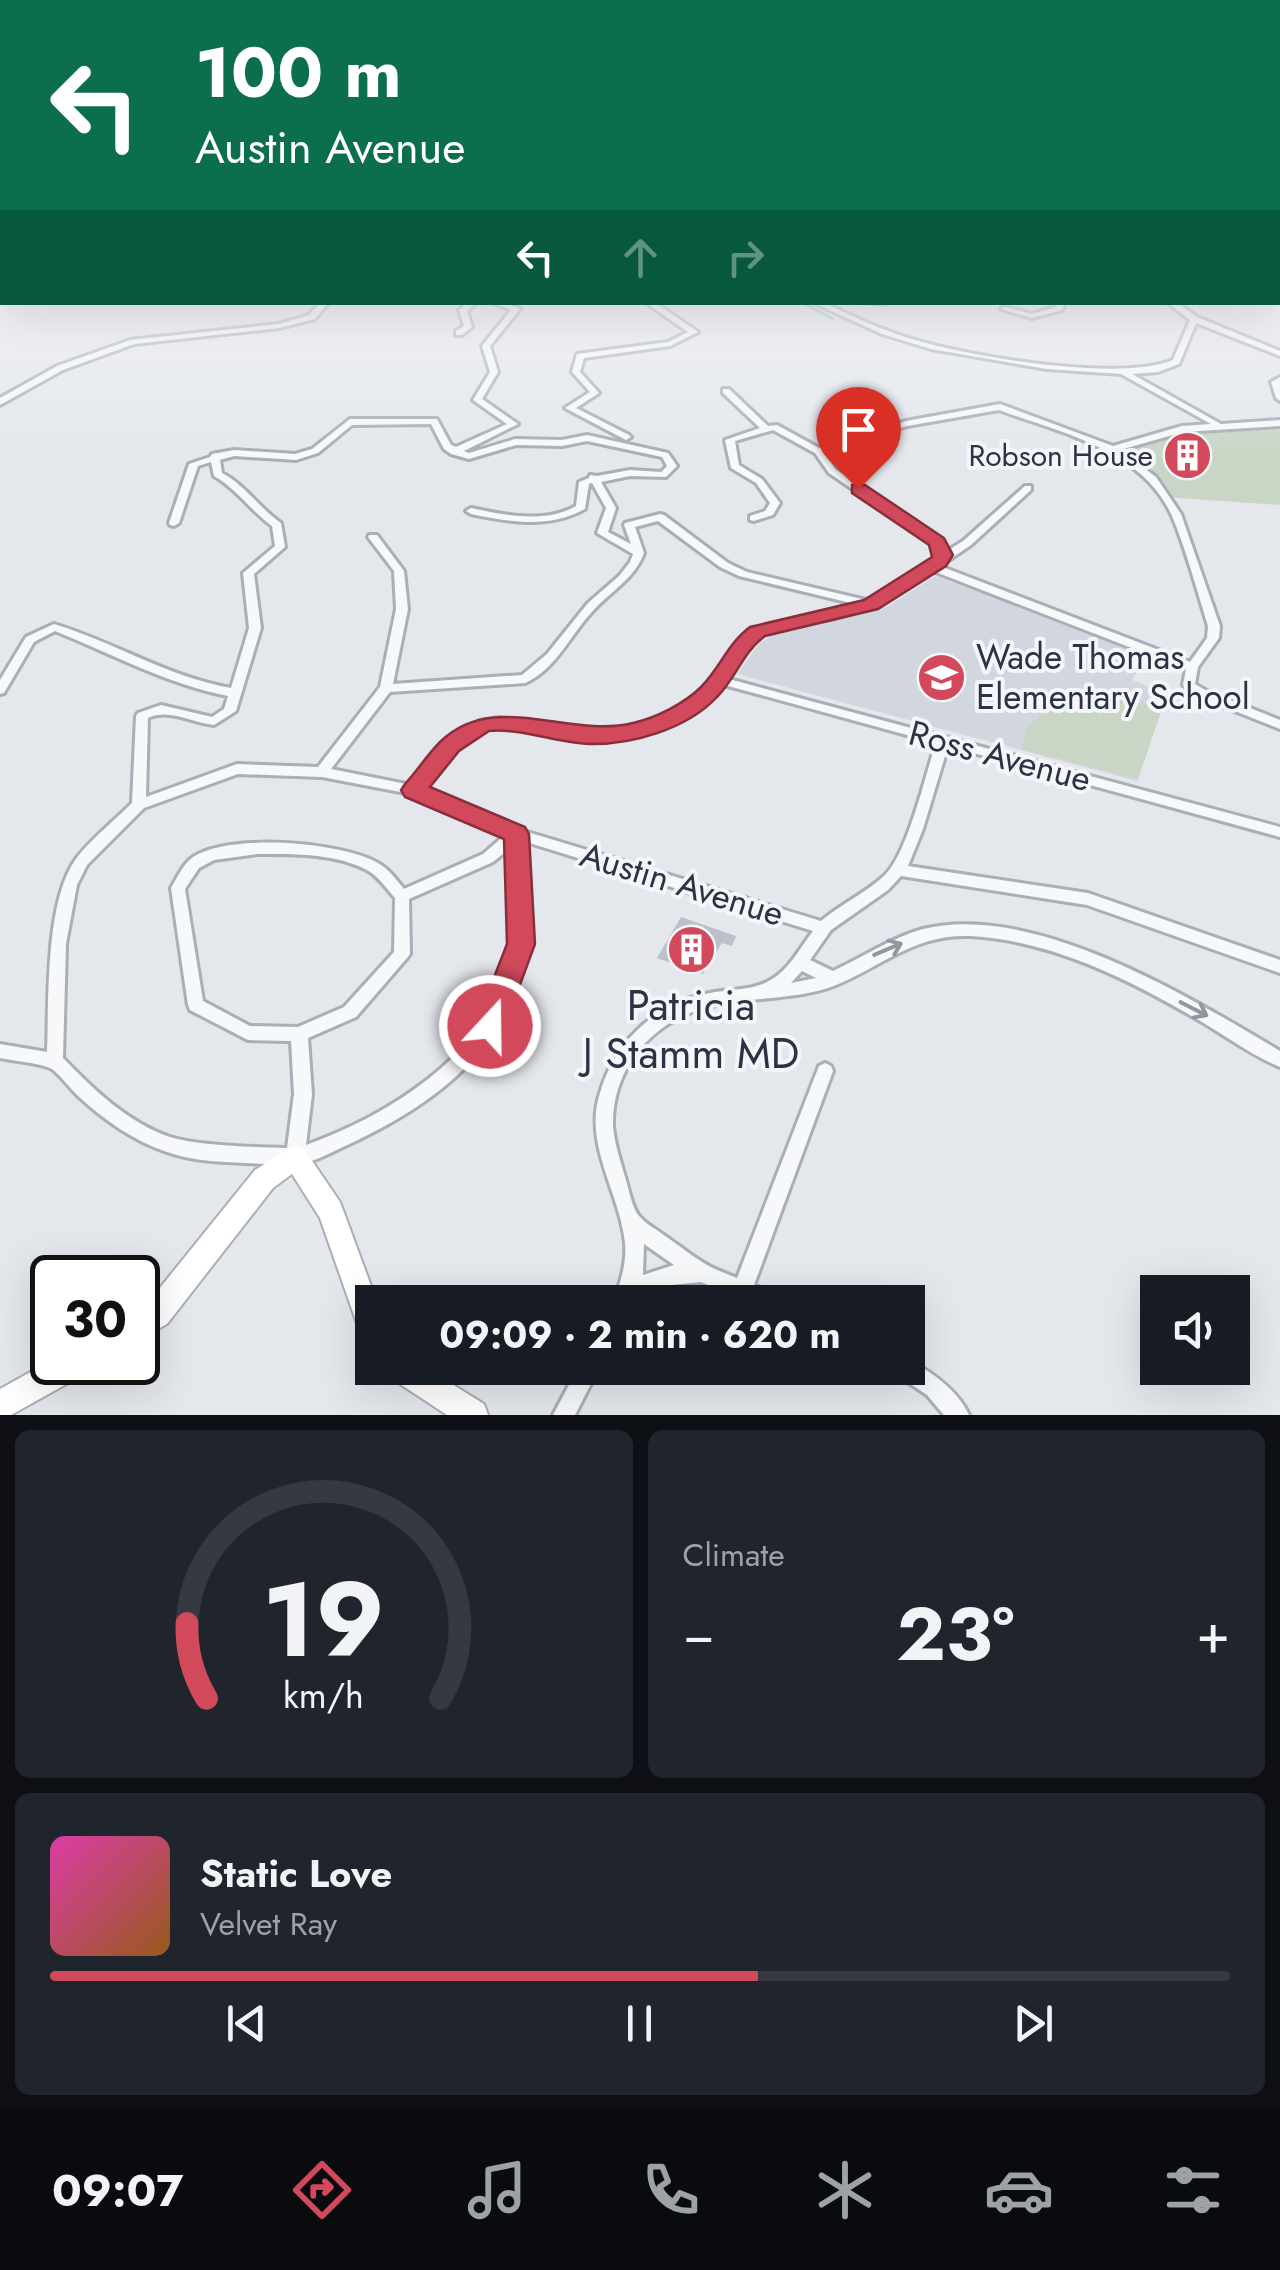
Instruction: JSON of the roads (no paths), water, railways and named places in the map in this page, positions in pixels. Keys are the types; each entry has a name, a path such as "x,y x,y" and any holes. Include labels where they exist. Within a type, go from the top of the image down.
{"street":[{"path":"0,402 60,368 133,342 295,322"},
{"path":"459,333 468,327 467,322"},
{"path":"454,452 514,424 477,398 492,382 494,372 486,346 506,322"},
{"path":"471,511 524,520 569,514 581,507 581,486 592,478 662,475 672,466 665,455 569,408 594,394 576,372 580,356 630,346 670,344 694,332 679,322"},
{"path":"864,322 911,342 990,360 1157,371 1173,365 1193,322"},
{"path":"1199,322 1280,354"},
{"path":"1119,370 1219,425"},
{"path":"1280,380 1275,382 1280,398"},
{"path":"726,391 764,426 783,430 818,451 832,471 937,542 944,555"},
{"path":"818,451 906,424 996,407 1114,449 1153,480 1176,514 1214,626 1213,638 1192,667 1189,685 1280,725"},
{"path":"174,524 194,464 214,456 296,457 315,452 339,427 362,420 434,421 447,447 479,456 515,442 562,443 588,438 665,455"},
{"path":"1114,449 1182,428 1280,423"},
{"path":"754,518 769,513 775,502 759,481 734,466 730,440 764,426"},
{"path":"56,1060 58,944 70,886 81,862 139,805 142,716 159,707 214,721 230,711 256,628 248,573 280,548 278,525 256,513 237,484 217,474 214,456"},
{"path":"592,478 610,508 602,533 638,553"},
{"path":"414,790 450,746 483,724 500,722 589,736 636,731 692,706 720,680 745,641 757,631 871,604 967,543 1028,488"},
{"path":"386,688 525,679 543,666 584,613 636,564 640,546 628,525 660,517 724,565 744,574 871,604"},
{"path":"322,772 386,688 402,609 399,571 373,537"},
{"path":"933,567 1192,667"},
{"path":"0,690 30,640 54,627 120,650 154,669 236,693"},
{"name":"Ross Avenue","path":"720,680 1280,832"},
{"path":"766,990 788,978 824,928 899,870 943,741"},
{"name":"Austin Avenue","path":"139,805 238,770 322,772 414,790 516,834 824,928"},
{"path":"402,896 488,858 516,834"},
{"path":"160,1310 264,1179 294,1157 392,1112 440,1079 490,1026 521,944 516,834"},
{"path":"271,848 326,854 374,866 402,896 402,954 350,1012 299,1034 248,1033 196,1005 178,888 196,862 222,852 271,848"},
{"path":"899,870 1088,899 1280,967"},
{"path":"630,1285 636,1257 602,1126 602,1102 636,1037 666,1016 704,1001 766,990 806,991 881,950 930,934 981,928 1047,945 1126,975 1214,1019 1280,1060"},
{"path":"801,962 834,979"},
{"path":"299,1034 303,1094 294,1157 331,1212 357,1285"},
{"path":"0,1052 56,1060 94,1104 172,1146 294,1157"},
{"path":"744,1285 825,1071"},
{"path":"630,1222 702,1273 730,1285"},
{"path":"651,1285 671,1275 702,1273"},
{"path":"925,1382 958,1415"},
{"path":"0,1406 37,1385"},
{"path":"427,1385 474,1415"},
{"path":"564,1415 581,1385"}],"place":[{"name":"Robson House","path":"1188,456"},
{"name":"Wade Thomas Elementary School","path":"941,677"},
{"name":"Patricia J Stamm MD","path":"691,949"}]}
